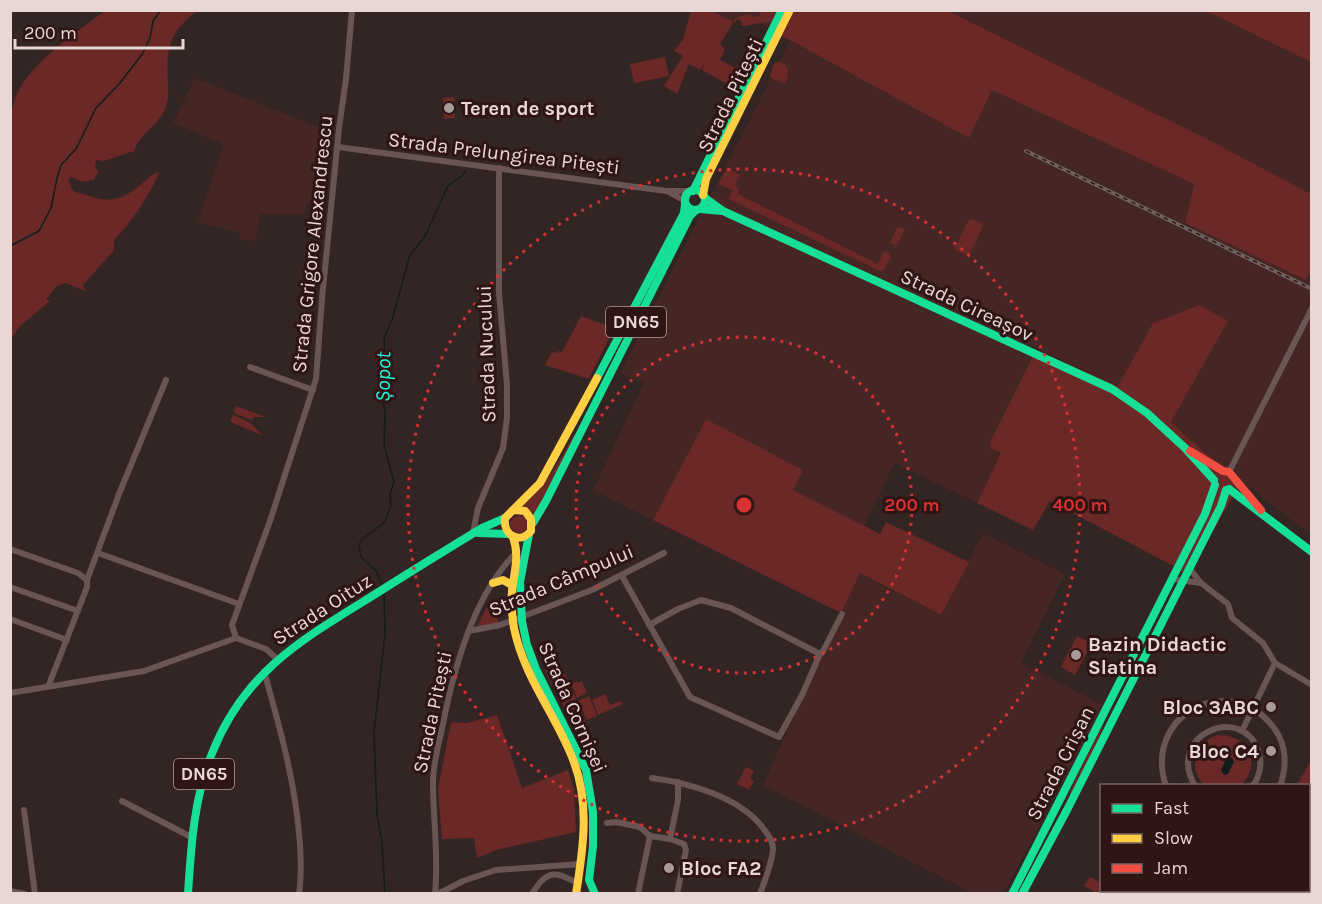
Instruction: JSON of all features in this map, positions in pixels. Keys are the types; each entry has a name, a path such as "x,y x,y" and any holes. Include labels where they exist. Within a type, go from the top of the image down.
{"main road":[{"name":"Strada Pitești","path":"533,523 546,501 684,213 686,195 692,191 782,10"},
{"name":"Strada Pitești","path":"514,510 545,476 690,216 705,203 706,179 790,10"},
{"path":"692,191 700,192 704,197"},
{"name":"Strada Cireașov","path":"704,197 723,211 1112,389 1147,413 1185,448 1214,483"},
{"path":"685,203 689,209 698,210"},
{"name":"Strada Cireașov","path":"698,210 723,211"},
{"name":"Strada Cireașov","path":"1185,448 1229,474 1263,513"},
{"path":"1217,474 1229,474 1233,485 1228,490 1220,490 1214,483 1217,474"},
{"name":"Strada Crișan","path":"1022,894 1071,801 1177,580 1205,514 1214,483"},
{"name":"Strada Cireașov","path":"1228,490 1263,513 1311,552"},
{"name":"Strada Crișan","path":"1012,894 1177,580 1189,568 1228,490"},
{"path":"473,534 486,532 521,538 529,534 533,523 525,511 514,510 505,518 504,525 510,536"},
{"name":"Strada Oituz","path":"264,670 301,640 473,534 505,518"},
{"name":"Strada Cornișei","path":"517,619 520,582 529,534"},
{"name":"Strada Cornișei","path":"510,536 517,552 511,604 517,619 525,664 576,767 587,796 589,880 595,894"},
{"path":"494,584 502,579 509,581 512,585"},
{"name":"DN65","path":"188,894 200,788 211,750 244,693 264,670"},
{"name":"Strada Cornișei","path":"576,894 589,833"}],"street":[{"name":"Strada Grigore Alexandrescu","path":"236,638 232,625 270,521 316,379 352,10"},
{"name":"Strada Prelungirea Pitești","path":"338,147 666,191 692,191"},
{"name":"Strada Nucului","path":"473,534 478,508 503,448 507,418 507,385 499,293 499,168"},
{"name":"Strada Prelungirea Pitești","path":"666,191 685,203"},
{"path":"1229,474 1311,308"},
{"path":"250,367 313,390"},
{"path":"48,687 78,611 119,494 166,380"},
{"path":"10,549 78,573 87,580"},
{"name":"Strada Pitești","path":"517,552 494,584 469,630 458,659 449,695 434,773 438,852 436,894 463,881 496,870 581,864"},
{"path":"98,553 239,604"},
{"name":"Strada Câmpului","path":"469,630 486,629 517,619 592,590 664,554"},
{"path":"1189,568 1201,584 1228,604 1232,618 1263,643 1275,663 1311,685"},
{"path":"621,576 690,697 779,737 842,614"},
{"path":"1177,580 1201,584"},
{"path":"10,587 78,611"},
{"path":"649,625 678,609 701,600 731,608 820,654"},
{"path":"10,619 67,639"},
{"path":"10,693 144,671 236,638 266,649 276,658"},
{"path":"1242,731 1275,663"},
{"name":"Strada Oituz","path":"264,670 284,740 296,801 302,878 299,894"},
{"path":"1166,784 1162,770 1163,750 1171,730 1179,719 1209,702 1230,701 1253,708 1268,719 1277,732 1283,747 1285,762 1280,784"},
{"path":"1194,784 1190,777 1188,755 1198,738 1214,728 1224,727 1242,731 1257,747 1261,757 1261,768 1254,784"},
{"path":"652,778 678,782 718,796 755,817 772,842 773,848 760,894"},
{"path":"670,839 678,800 678,782"},
{"path":"122,801 193,838"},
{"path":"24,810 35,894"},
{"path":"607,823 616,822 640,827 650,836 684,844 686,850 677,894"},
{"path":"638,894 650,836"},
{"path":"532,894 542,880 552,874 562,875 570,881 578,882"},
{"path":"10,891 25,894"}],"shaded area":[{"path":"105,11 197,11 180,26 171,42 168,60 168,99 158,120 140,140 134,151 104,161 96,160 95,167 98,171 94,180 82,182 71,177 68,180 73,191 107,200 130,193 159,172 140,208 114,240 114,250 83,285 85,291 65,283 57,286 46,299 50,301 20,326 11,339 11,112 19,89 39,64"},
{"path":"691,11 713,11 732,20 733,23 720,44 725,49 720,60 736,68 738,64 743,66 746,60 748,66 739,82 730,81 727,84 702,70 705,63 700,70 689,64 677,94 664,86 683,56 674,51 683,39"},
{"path":"713,11 795,11 782,36 759,22 727,19"},
{"path":"762,11 778,11 773,21 745,26 741,25 742,22 738,19 734,23 734,19 747,14 755,17"},
{"path":"794,11 948,11 1215,143 1311,194 1311,270 1306,280 1185,223 1194,184 992,90 969,138 782,36"},
{"path":"948,11 1206,11 1311,62 1311,194 1215,143"},
{"path":"1206,11 1311,11 1311,62"},
{"path":"790,41 969,138 992,89 1194,184 1185,222 1306,280 1311,270 1311,535 1204,452 1171,422 1227,322 1153,323 1118,386 1016,339 1036,350 990,442 1001,453 977,503 895,463 864,526 792,490 802,470 706,419 653,520 593,490 644,383 620,373"},
{"path":"665,57 669,76 634,83 630,64"},
{"path":"775,62 784,64 788,69 785,84 771,78 770,74"},
{"path":"195,78 334,133 325,204 306,204 304,215 260,214 256,241 240,239 240,233 198,222 223,144 173,123"},
{"name":"Teren de sport","path":"454,97 455,118 444,119 443,98"},
{"path":"727,168 740,175 735,185 739,189 738,194 878,264 884,251 890,253 891,257 884,270 880,271 728,199 733,190 718,184"},
{"path":"971,219 982,223 983,226 969,256 954,250"},
{"path":"897,228 905,229 897,246 890,243"},
{"path":"1199,305 1228,321 1171,422 1204,452 1242,480 1189,574 1179,571 1050,501 1033,530 977,503 1001,453 991,448 990,442 1036,350 1118,386 1153,323"},
{"path":"581,316 614,328 589,379 545,365 552,352 562,352"},
{"path":"236,406 266,417 254,417 252,420 234,413"},
{"path":"233,415 251,423 262,435 230,422"},
{"path":"706,419 803,470 793,490 880,534 886,522 969,562 941,615 860,573 841,613 653,520"},
{"path":"574,434 578,436 535,516 523,506 552,473"},
{"path":"519,515 525,518 528,524 525,530 519,533 513,530 510,524 513,518"},
{"path":"983,533 1065,574 1021,663 1103,705 1004,893 972,893 763,785 859,573 940,615"},
{"path":"487,606 497,607 498,623 477,627"},
{"name":"Bazin Didactic Slatina","path":"1077,636 1092,643 1075,675 1061,667"},
{"path":"559,666 569,681 554,689 545,671"},
{"path":"577,681 578,683 582,681 587,693 577,698 571,684"},
{"path":"569,684 576,699 564,707 556,692"},
{"path":"605,694 610,705 621,701 623,704 598,715 592,700"},
{"path":"589,696 597,716 587,720 578,701"},
{"path":"577,702 588,726 577,731 565,709"},
{"path":"497,715 522,788 568,770 574,790 576,832 496,850 477,858 474,838 442,839 438,789 451,722 467,723"},
{"path":"1106,717 1072,793 1069,793"},
{"path":"1217,735 1228,736 1237,739 1249,751 1251,768 1242,784 1203,784 1195,764 1199,750 1209,739"},
{"path":"1227,757 1232,758 1234,762 1228,774 1224,775 1221,770"},
{"path":"1311,760 1311,893 1293,893 1310,892 1310,784 1298,784"},
{"path":"746,767 754,771 750,778 754,781 749,790 737,784"},
{"path":"1090,877 1100,882 1100,892 1112,892 1097,893 1084,886"}],"waterway":[{"path":"10,246 39,231 51,208 61,165 76,149 96,108 120,83 143,53 150,38 153,21 161,10"},
{"name":"Șopot","path":"382,584 376,571 361,557 359,545 362,539 384,523 391,506 390,495 394,482 384,445 385,414 380,381 385,365 384,338 392,320 410,255 425,236 448,186 465,171"},
{"name":"Șopot","path":"384,594 385,634 374,732 377,815 382,842 385,894"}],"railway":[{"path":"1026,151 1312,289"}],"traffic: fast":[{"path":"693,191 782,10"},
{"path":"695,190 702,193 705,200 702,207 695,210 688,207 685,200 688,193 695,190"},
{"path":"705,198 723,211 1112,389 1147,413 1185,448 1214,480"},
{"path":"597,378 684,213 685,204"},
{"path":"701,209 722,211"},
{"path":"533,523 690,216 696,210"},
{"path":"1012,894 1205,514 1215,485"},
{"path":"1229,489 1312,552"},
{"path":"1022,894 1221,506 1226,490"},
{"path":"188,894 194,821 207,768 226,723 258,679 298,644 320,629 482,528 505,518"},
{"path":"478,533 508,534"},
{"path":"529,534 520,582 522,621 527,645 536,669 586,770 593,812 593,846 589,880 595,894"}],"traffic: slow":[{"path":"703,195 706,179 790,10"},
{"path":"514,510 525,511 531,519 531,531 522,537 517,538 509,533 505,518 540,483 597,378"},
{"path":"513,537 516,557 512,591 514,628 525,664 567,745 579,778 584,828 576,894"},
{"path":"493,583 503,580 512,585"}],"traffic: jam":[{"path":"1190,451 1223,471 1229,472 1261,510"}],"place":[{"name":"Teren de sport","path":"449,108"},
{"name":"Bazin Didactic Slatina","path":"1076,655"},
{"name":"Bloc 3ABC","path":"1271,707"},
{"name":"Bloc C4","path":"1271,751"},
{"name":"Bloc FA2","path":"669,868"}]}
